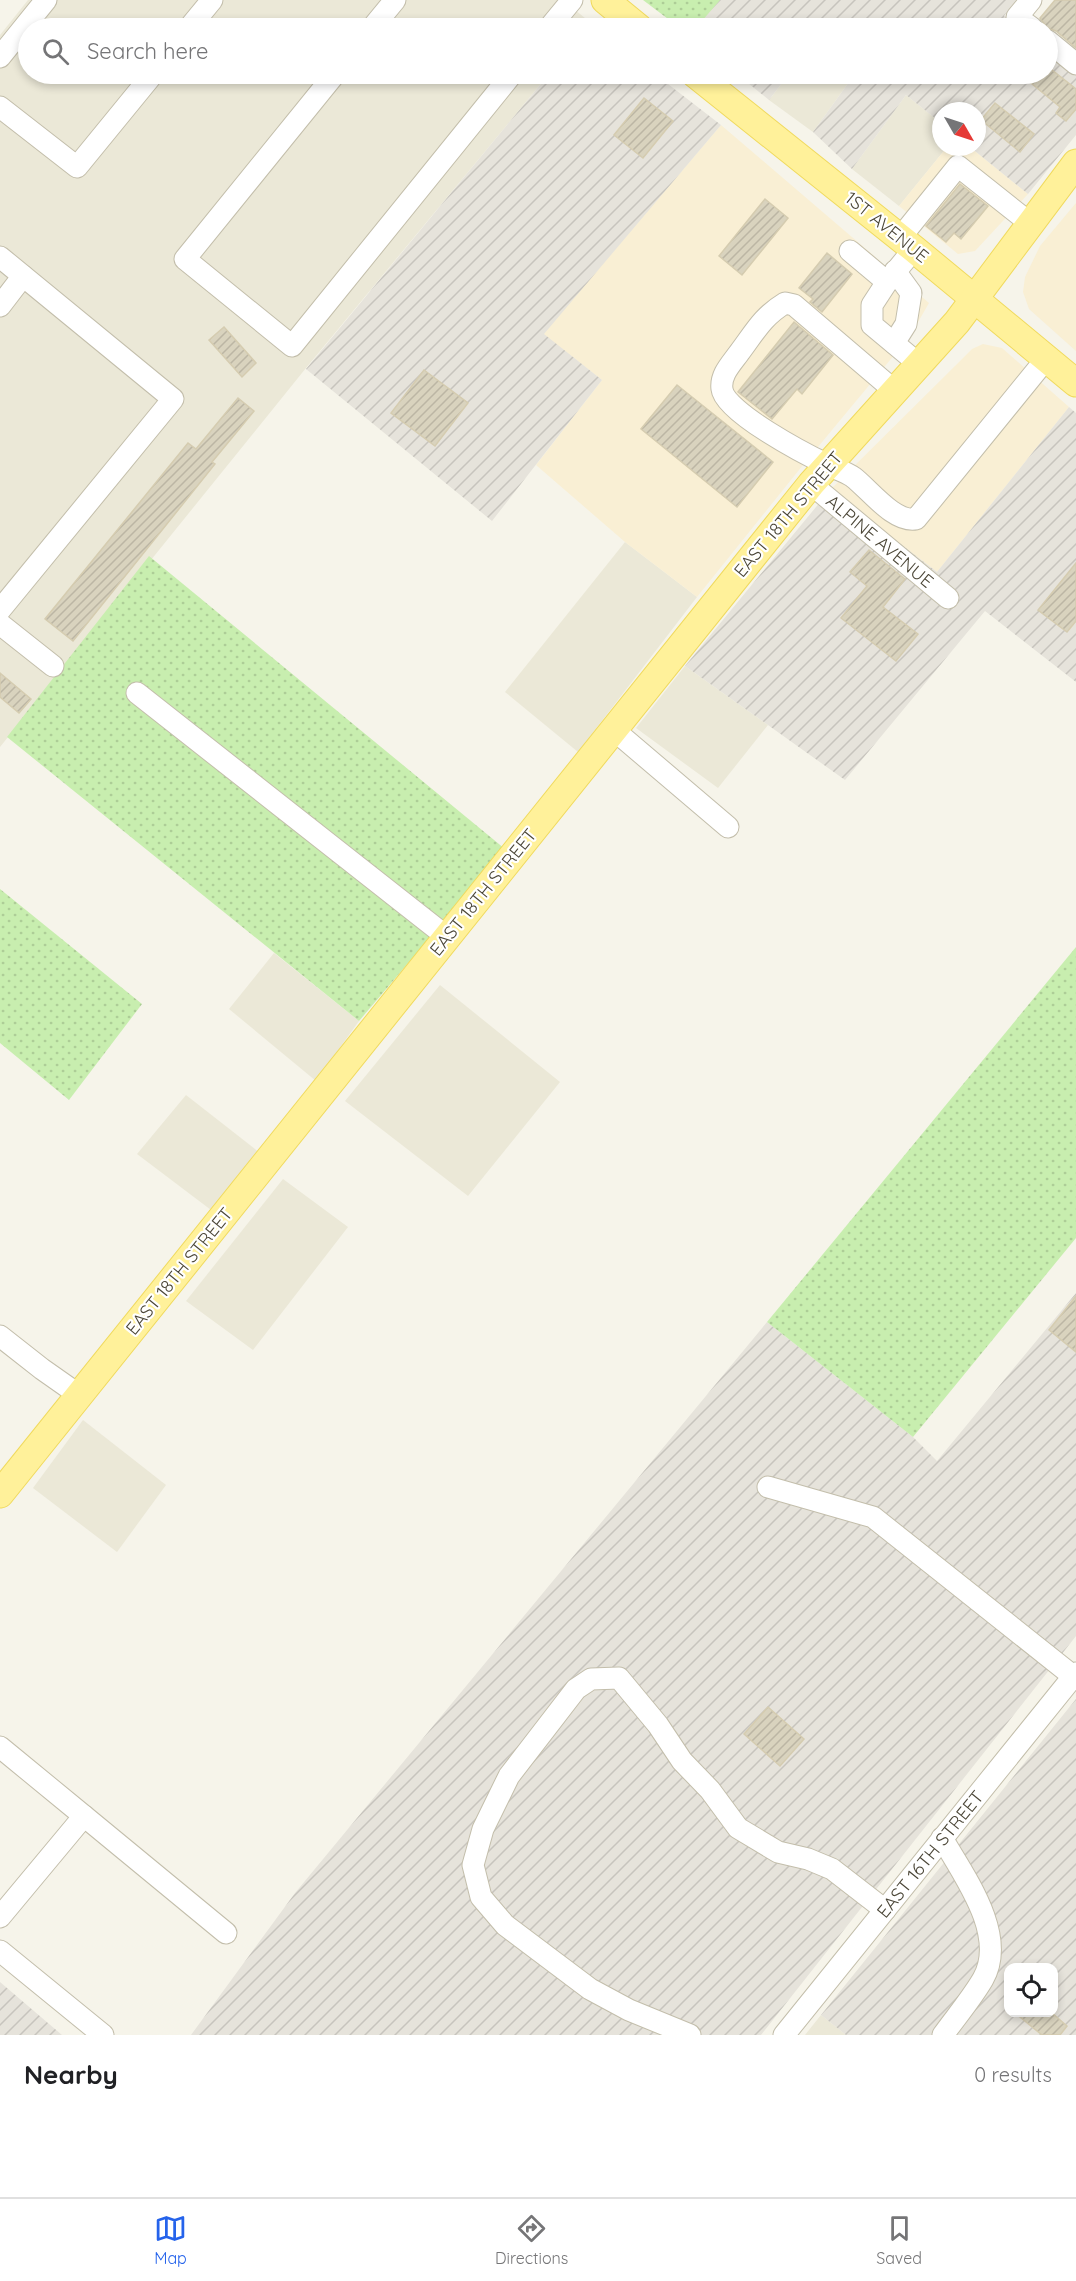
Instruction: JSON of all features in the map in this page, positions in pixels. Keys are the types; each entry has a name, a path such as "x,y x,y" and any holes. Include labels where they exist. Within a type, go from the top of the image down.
{"main road":[{"path":"604,0 626,18"},
{"name":"1ST AVENUE","path":"708,84 976,299 1076,383"},
{"name":"EAST 18TH STREET","path":"0,1494 819,474 896,392 976,299 1076,163"}],"street":[{"path":"31,18 46,0"},
{"path":"197,18 212,0"},
{"path":"380,18 395,0"},
{"path":"557,18 572,0"},
{"path":"1018,18 1031,0"},
{"path":"0,57 18,35"},
{"path":"1058,50 1076,64"},
{"path":"0,107 77,167 145,84"},
{"path":"327,84 185,259 292,346 504,84"},
{"path":"920,365 872,325 872,305 891,276 907,243 958,166 1031,224"},
{"path":"850,251 891,276 910,293 906,324 894,342"},
{"path":"0,257 173,399 0,610"},
{"path":"0,306 23,276"},
{"path":"896,392 794,305 785,303 768,314 723,376 721,391 730,405 819,474 852,476 893,512 908,520 916,519 1046,359"},
{"name":"ALPINE AVENUE","path":"819,474 948,598"},
{"path":"0,624 53,666"},
{"path":"137,693 447,937"},
{"path":"614,730 728,827"},
{"path":"0,1336 79,1395"},
{"path":"768,1487 873,1517 1075,1675"},
{"name":"EAST 16TH STREET","path":"784,2035 1075,1675"},
{"path":"690,2035 638,2014 590,1989 505,1925 482,1897 478,1886 473,1865 483,1829 509,1776 576,1689 591,1679 619,1678 658,1725 682,1761 710,1790 738,1828 778,1852 808,1859 832,1869 885,1910"},
{"path":"0,1747 226,1934"},
{"path":"0,1917 84,1816"},
{"path":"942,1839 972,1890 990,1937 990,1957 984,1978 943,2035"},
{"path":"3,1959 103,2035"}],"shaded area":[{"path":"28,0 563,0 585,18 18,18 18,84 541,84 306,368 0,747 0,35"},
{"path":"719,0 1016,0 1004,16 1007,18 704,18"},
{"path":"1058,60 1076,75 1076,135 1028,194 981,156 986,156 986,102 932,102 932,116 906,95 852,169 813,132 848,84 1058,84"},
{"path":"541,84 668,84 721,125 544,334 602,380 492,521 306,369"},
{"path":"749,84 781,84 769,100"},
{"path":"781,84 848,84 813,132 769,100"},
{"path":"906,95 932,116 932,156 940,156 899,206 852,169"},
{"path":"721,125 929,303 910,336 697,597 625,542 536,465 602,380 543,334"},
{"path":"940,156 981,156 1028,194 975,251 958,254 899,206"},
{"path":"1076,203 1076,351 1029,309 1023,292 1025,277 1040,246"},
{"path":"983,344 1002,348 1069,407 937,572 830,490 972,349"},
{"path":"1069,407 1076,413 1076,682 985,611 845,780 685,666 830,490 937,572"},
{"path":"625,542 697,597 578,752 505,692"},
{"path":"685,666 768,725 718,788 636,728"},
{"path":"274,953 359,1021 316,1081 229,1009"},
{"path":"440,985 560,1082 468,1196 345,1101"},
{"path":"186,1095 260,1153 215,1213 137,1154"},
{"path":"283,1179 348,1227 253,1350 186,1301"},
{"path":"1076,1293 1076,1636 761,2035 191,2035 295,1893 767,1322 913,1437 937,1461"},
{"path":"83,1420 166,1485 117,1552 33,1488"},
{"path":"1076,1699 1076,2035 846,2035 821,2015"},
{"path":"0,1982 62,2035 0,2035"},
{"path":"821,2015 846,2035 805,2035"}],"green space":[{"path":"643,0 720,0 705,18 667,18"},
{"path":"149,556 505,849 359,1021 7,737"},
{"path":"0,889 142,1004 69,1100 0,1043"},
{"path":"1076,947 1076,1238 913,1437 767,1322"}],"building":[{"path":"1055,0 1076,0 1076,48 1058,33 1058,18 1040,18"},
{"path":"1058,75 1076,89 1076,109 1066,121 1056,113 1060,107 1032,84 1058,84"},
{"path":"644,98 673,121 643,158 614,135"},
{"path":"995,103 1034,134 1020,152 986,124 986,114"},
{"path":"960,184 988,206 961,239 954,233 946,242 926,226"},
{"path":"765,199 788,218 742,275 719,256"},
{"path":"827,253 852,274 822,312 810,302 813,299 799,288"},
{"path":"794,322 833,355 802,394 797,389 772,419 738,392"},
{"path":"224,327 256,363 242,377 209,340"},
{"path":"424,370 468,403 435,446 391,413"},
{"path":"677,385 773,462 737,507 641,429"},
{"path":"238,398 254,411 212,462 215,464 73,641 45,619 188,443 196,449"},
{"path":"869,550 905,579 883,607 918,634 896,661 841,618 867,586 850,572"},
{"path":"1076,563 1076,621 1067,632 1038,610"},
{"path":"0,673 31,699 19,713 0,697"},
{"path":"1076,1296 1076,1352 1049,1330"},
{"path":"768,1707 804,1739 780,1766 744,1734"},
{"path":"1020,2017 1057,2017 1067,2026 1060,2035 1042,2035"}]}
